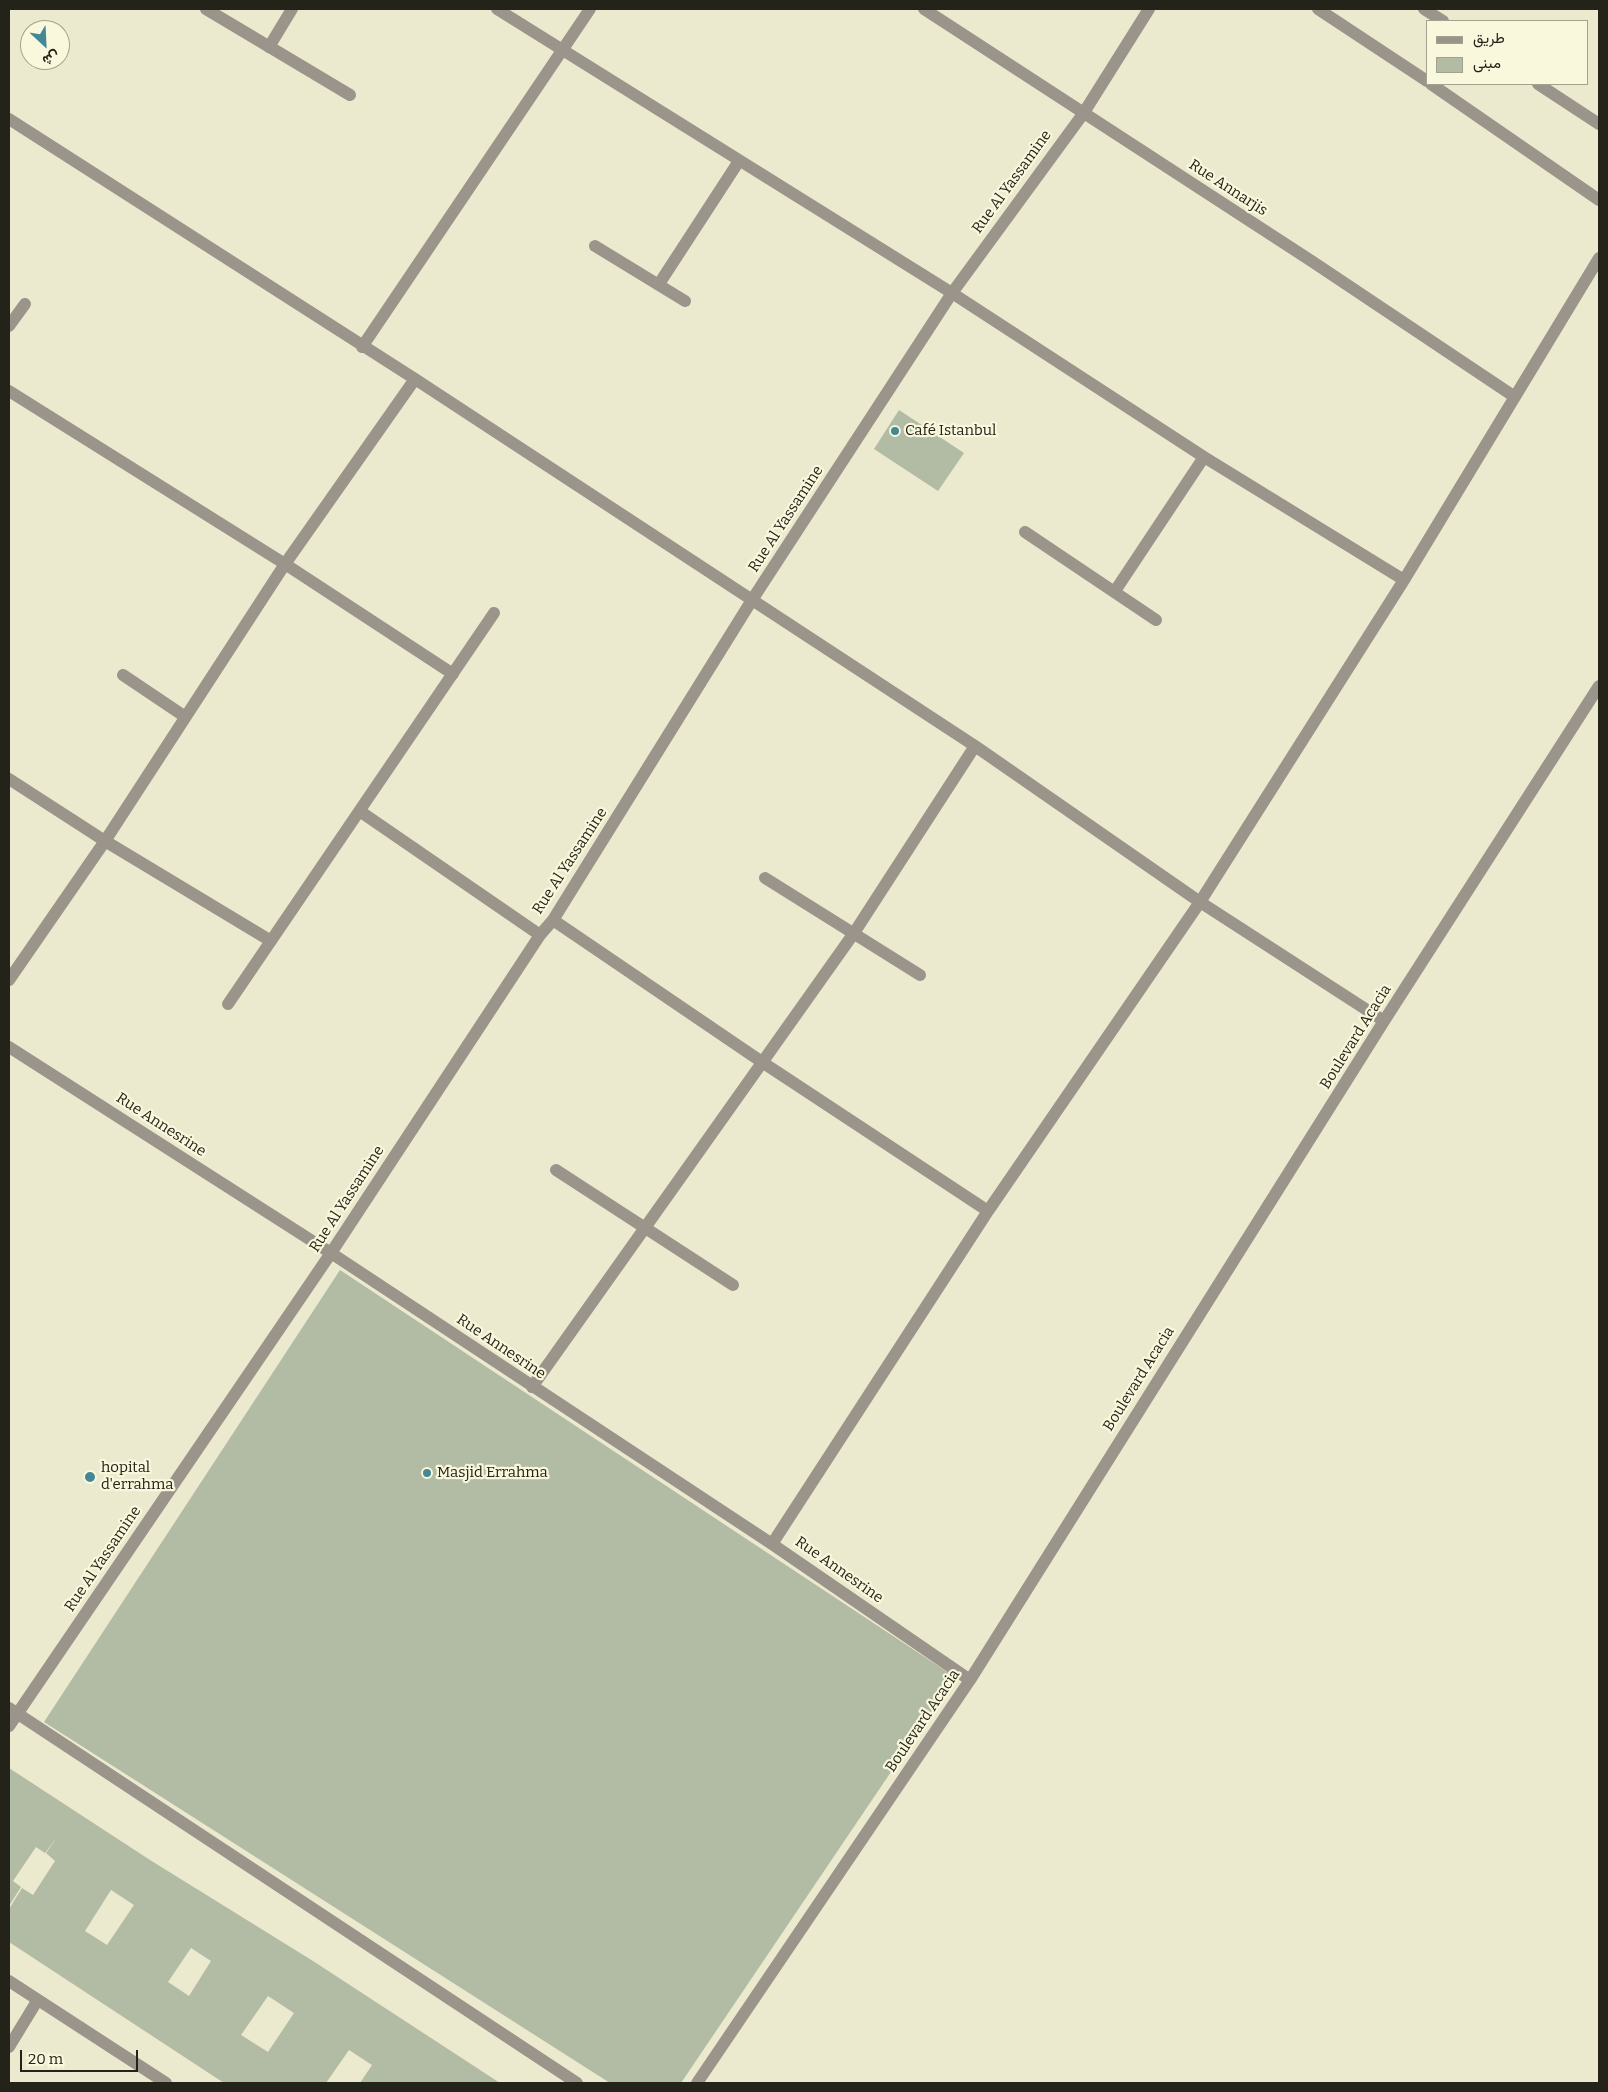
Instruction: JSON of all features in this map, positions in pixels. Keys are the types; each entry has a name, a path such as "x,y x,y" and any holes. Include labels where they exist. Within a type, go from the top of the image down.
{"street":[{"path":"206,9 350,95"},
{"path":"269,47 292,9"},
{"path":"497,9 952,293 1204,457 1404,580"},
{"path":"362,347 590,9"},
{"name":"Rue Annarjis","path":"924,9 1083,114 1314,262 1515,397"},
{"name":"Rue Al Yassamine","path":"9,1726 13,1711 331,1253 540,935 553,920 752,600 952,293 1083,114 1149,9"},
{"path":"1318,9 1426,80"},
{"path":"1424,9 1441,20"},
{"path":"1432,85 1599,200"},
{"path":"1540,85 1599,124"},
{"path":"9,119 414,379 975,746 1200,902 1384,1022"},
{"path":"658,284 739,161"},
{"path":"596,246 685,301"},
{"path":"772,1544 988,1211 1200,902 1404,580 1599,258"},
{"path":"9,326 25,304"},
{"path":"9,980 105,841 184,716 285,564 414,379"},
{"path":"9,391 285,564 454,674"},
{"path":"1115,591 1204,457"},
{"path":"1025,532 1156,620"},
{"path":"228,1004 361,812 494,613"},
{"path":"123,675 184,716"},
{"name":"Boulevard Acacia","path":"697,2083 970,1680 1384,1022 1599,686"},
{"path":"532,1387 854,933 975,746"},
{"path":"9,779 105,841 271,941"},
{"path":"361,812 540,935"},
{"path":"765,878 920,974"},
{"path":"553,920 762,1062 988,1211"},
{"name":"Rue Annesrine","path":"9,1047 331,1253 772,1544 970,1680"},
{"path":"556,1170 733,1285"},
{"path":"13,1711 577,2083"},
{"path":"9,1981 37,2001 166,2083"},
{"path":"9,2047 37,2001"}],"building":[{"path":"899,410 964,453 938,491 874,449"},
{"name":"Masjid Errahma","path":"340,1270 955,1677 681,2083 610,2083 44,1722"},
{"path":"9,1768 150,1860 313,1961 500,2083 360,2083 372,2065 349,2050 326,2083 224,2083 9,1942 9,1909 22,1888 33,1895 55,1861 46,1853 58,1836 45,1853 36,1847 13,1881 21,1887 9,1906","holes":["111,1890 134,1905 107,1945 85,1931","191,1948 211,1961 189,1996 168,1982","268,1996 294,2013 268,2052 241,2035"]}],"place":[{"name":"Café Istanbul","path":"895,431"},
{"name":"Masjid Errahma","path":"427,1473"},
{"name":"hopital d'errahma","path":"90,1477"}]}
